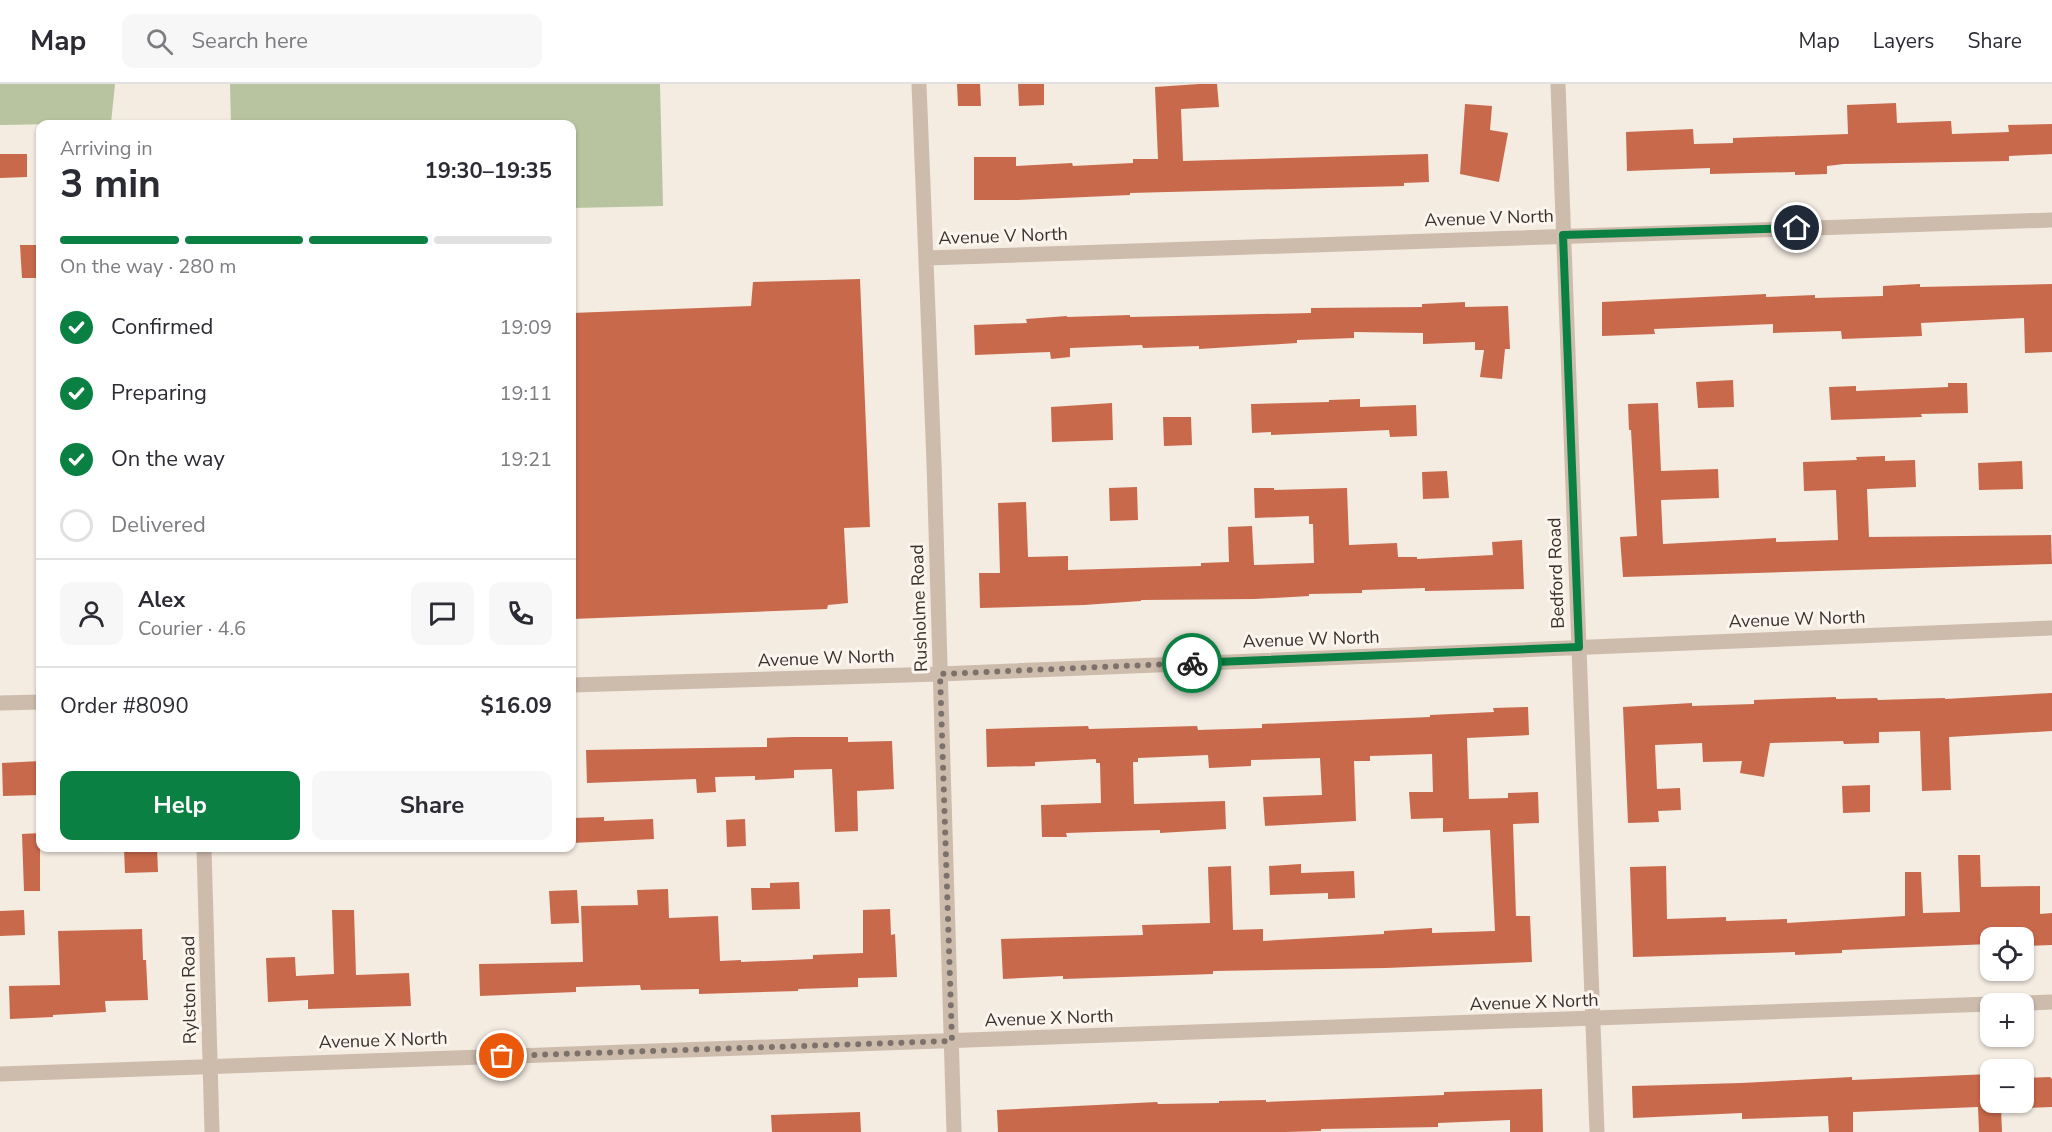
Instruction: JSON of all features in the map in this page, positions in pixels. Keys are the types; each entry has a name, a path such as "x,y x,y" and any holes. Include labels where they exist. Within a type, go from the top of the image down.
{"street":[{"name":"Rusholme Road","path":"919,84 927,258 954,1132"},
{"name":"Bedford Road","path":"1558,84 1597,1132"},
{"name":"Avenue V North","path":"927,258 2052,220"},
{"name":"Avenue W North","path":"576,685 940,674 2052,628"},
{"path":"0,703 36,702"},
{"name":"Rylston Road","path":"204,852 212,1132"},
{"path":"2034,1003 2052,1002"},
{"name":"Avenue X North","path":"0,1074 1980,1004"}],"green space":[{"path":"0,84 115,84 111,120 36,120 36,124 0,125"},
{"path":"230,84 660,84 663,206 576,208 576,120 231,120"}],"building":[{"path":"957,84 980,84 981,106 958,106"},
{"path":"1018,84 1044,84 1044,105 1019,106"},
{"path":"1217,84 1219,107 1181,109 1183,161 1428,154 1429,182 1404,183 1404,186 1130,193 1130,195 974,200 974,157 1016,157 1016,166 1072,163 1073,166 1133,163 1133,159 1158,159 1155,87"},
{"path":"1896,103 1897,123 1951,121 1952,134 2009,132 2008,125 2052,124 2052,154 2009,156 2009,161 1844,164 1827,166 1827,174 1795,175 1795,172 1710,174 1710,168 1627,171 1626,132 1693,129 1694,144 1733,143 1733,138 1848,134 1847,105"},
{"path":"1465,104 1492,106 1490,130 1508,133 1499,182 1460,174"},
{"path":"0,154 27,154 27,177 0,178"},
{"path":"20,245 36,245 36,278 22,278"},
{"path":"860,279 870,527 844,528 848,603 828,605 827,609 576,619 576,313 751,306 753,282"},
{"path":"1920,284 1920,287 2052,284 2052,352 2025,353 2024,318 1921,323 1922,336 1842,339 1841,331 1773,333 1773,324 1654,329 1655,334 1602,336 1602,302 1766,294 1766,297 1815,295 1815,298 1883,296 1883,286"},
{"path":"1465,302 1465,307 1508,306 1510,349 1505,349 1502,379 1480,377 1484,350 1475,350 1475,342 1423,344 1423,333 1354,332 1354,338 1297,340 1297,343 1199,349 1199,346 1143,348 1142,345 1070,348 1070,357 1051,359 1050,352 975,355 974,325 1027,323 1026,319 1067,316 1311,313 1311,308 1422,307 1422,304"},
{"path":"1733,380 1734,407 1698,408 1696,382"},
{"path":"1948,383 1967,383 1968,413 1831,420 1829,387 1856,386 1856,391 1948,387"},
{"path":"1360,399 1360,407 1416,405 1417,436 1390,437 1389,430 1271,435 1271,432 1252,433 1251,404"},
{"path":"1112,403 1113,440 1052,442 1051,407"},
{"path":"1658,403 1661,471 1718,469 1719,498 1661,500 1663,544 1776,538 1776,542 1838,540 1836,490 1804,491 1803,462 1857,460 1856,457 1885,456 1885,461 1915,460 1916,487 1867,489 1869,537 2051,535 2052,564 1623,577 1620,537 1637,536 1628,404"},
{"path":"1163,417 1191,417 1192,445 1164,446"},
{"path":"2022,461 2023,489 1979,490 1978,463"},
{"path":"1447,471 1449,498 1423,499 1422,472"},
{"path":"1137,487 1138,520 1110,521 1109,488"},
{"path":"1254,488 1274,488 1274,490 1347,488 1349,545 1397,543 1398,557 1417,557 1417,559 1493,555 1492,542 1522,540 1524,589 1362,590 1362,593 1309,594 1309,596 1255,599 1141,600 1084,605 980,608 979,573 1000,573 998,503 1026,502 1028,557 1068,556 1068,570 1201,566 1201,563 1229,562 1228,527 1252,526 1254,565 1314,563 1313,524 1309,524 1309,516 1255,518"},
{"path":"2052,693 2052,731 1949,737 1951,790 1922,791 1920,731 1879,732 1879,743 1844,744 1843,741 1770,743 1764,777 1740,773 1742,761 1703,762 1702,743 1655,745 1657,789 1680,788 1681,810 1658,811 1659,822 1628,823 1623,707 1692,703 1692,706 1754,704 1754,700 1836,697 1836,699 1877,698 1878,700 1945,699"},
{"path":"1528,707 1529,735 1467,738 1469,799 1508,798 1508,793 1538,792 1539,823 1513,824 1516,916 1530,916 1532,962 1386,968 1213,971 1213,974 1063,979 1063,976 1003,979 1001,939 1143,935 1142,925 1210,923 1208,867 1231,866 1233,930 1263,929 1263,941 1384,934 1384,931 1432,928 1432,933 1495,931 1490,830 1443,832 1443,818 1411,819 1409,792 1433,792 1432,754 1370,756 1370,761 1354,761 1356,821 1265,826 1263,797 1322,795 1320,758 1251,760 1251,766 1209,768 1208,755 1138,758 1138,762 1133,762 1134,804 1225,801 1226,829 1160,833 1160,830 1066,833 1067,837 1042,837 1041,805 1101,803 1100,763 1096,763 1096,759 1035,762 1035,766 987,767 986,729 1088,726 1089,729 1197,726 1198,730 1262,728 1262,724 1430,717 1430,715 1494,712 1493,708"},
{"path":"848,737 848,742 892,741 894,789 857,791 858,831 835,832 832,769 794,770 794,778 755,780 755,776 715,777 716,792 697,793 696,779 587,783 586,750 767,747 767,738"},
{"path":"36,761 36,795 3,796 2,763"},
{"path":"1870,785 1870,812 1843,813 1842,786"},
{"path":"604,817 604,821 653,819 654,839 576,843 576,818"},
{"path":"745,819 746,846 727,847 726,820"},
{"path":"36,833 36,852 40,852 40,891 24,891 22,834"},
{"path":"124,852 157,852 158,872 125,873"},
{"path":"1958,855 1980,855 1981,887 2040,886 2040,914 2052,913 2052,945 2034,946 2034,927 1980,927 1980,944 1842,950 1842,953 1795,955 1795,952 1633,957 1630,867 1666,866 1667,919 1726,917 1726,921 1787,919 1787,923 1905,916 1905,872 1921,872 1923,913 1960,912"},
{"path":"1301,864 1301,873 1354,871 1355,898 1328,899 1328,893 1270,895 1269,866"},
{"path":"799,882 800,909 752,910 751,888 770,888 770,883"},
{"path":"668,889 669,918 718,916 720,961 813,959 813,955 863,953 863,910 890,909 891,935 895,934 897,977 858,978 858,987 798,989 798,991 699,994 699,989 641,990 640,985 576,987 576,992 480,996 479,964 583,962 581,906 638,905 637,890"},
{"path":"577,890 579,923 551,924 549,891"},
{"path":"24,910 25,935 0,936 0,911"},
{"path":"332,910 354,910 356,975 409,973 411,1006 308,1009 308,1000 268,1002 266,958 295,957 296,976 334,974"},
{"path":"142,929 148,1000 105,1001 106,1012 10,1019 9,986 60,985 58,931"},
{"path":"1980,1074 1980,1113 2001,1113 2002,1132 1979,1132 1978,1107 1853,1112 1853,1132 1829,1132 1828,1116 1742,1119 1742,1113 1633,1118 1632,1086 1852,1077 1852,1080"},
{"path":"2050,1077 2052,1079 2052,1107 2034,1108 2034,1078"},
{"path":"1542,1089 1543,1132 1510,1132 1510,1120 1438,1123 1438,1127 1321,1129 1321,1131 1285,1132 998,1132 997,1110 1157,1102 1158,1104 1219,1103 1219,1101 1266,1100 1266,1102"},
{"path":"860,1112 861,1132 772,1132 771,1115"}],"way so far":[{"path":"502,1056 952,1041 940,674 1192,663"}],"route":[{"path":"1192,663 1579,647 1563,235 1797,228"}]}
